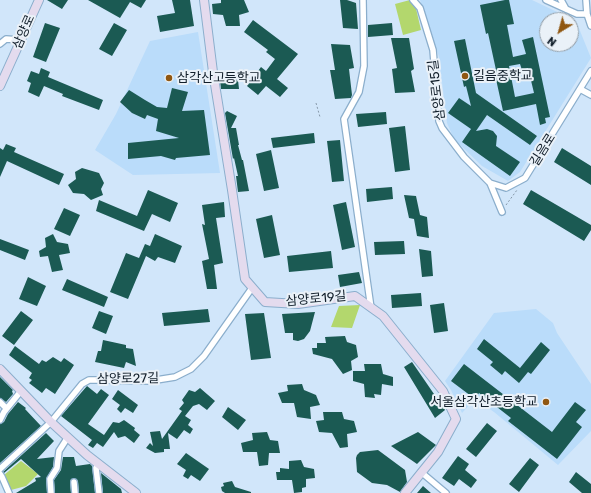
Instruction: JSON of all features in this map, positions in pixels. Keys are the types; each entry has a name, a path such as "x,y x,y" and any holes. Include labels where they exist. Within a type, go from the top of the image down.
{"street":[{"name":"삼양로","path":"0,86 39,0"},
{"name":"삼양로19길","path":"204,0 212,72 234,197 245,280 265,302 298,304 355,296 383,316 443,391 456,418 438,452 405,493"},
{"path":"363,0 364,66 360,92 344,118 371,308"},
{"name":"삼양로15길","path":"413,0 420,8 433,50 439,121 442,128 464,157 490,183 502,212"},
{"path":"546,0 577,14 587,14"},
{"path":"561,0 566,9"},
{"path":"586,0 587,14 591,26"},
{"path":"0,44 6,39 20,40"},
{"name":"길음로","path":"490,183 506,188 525,178 591,71"},
{"path":"580,89 591,95"},
{"name":"삼양로27길","path":"0,469 51,422 82,384 89,380 150,381 176,377 191,369 204,356 252,288"},
{"path":"0,369 51,422 98,464 136,493"},
{"path":"0,420 6,408 22,391"},
{"path":"0,402 6,408"},
{"path":"51,493 50,479 57,468 59,452 68,437"},
{"path":"98,464 96,468 99,493"},
{"path":"421,472 446,493"},
{"path":"0,474 9,493"},
{"path":"74,482 75,493"}],"path":[{"path":"316,103 320,116"},
{"path":"502,212 518,189"}],"shaded area":[{"path":"420,0 532,0 557,12 539,12 539,52 579,52 579,28 591,58 520,172 508,181 482,166 454,139 447,123 439,57"},
{"name":"삼각산고등학교","path":"198,32 220,173 133,175 95,150 116,114 150,41"},
{"path":"536,309 553,323 557,333 591,384 591,431 558,465 494,412 475,399 462,413 445,381 494,313"}],"green space":[{"path":"414,0 421,30 403,35 395,4"},
{"path":"360,305 352,328 331,327 339,306"},
{"path":"21,461 38,474 26,486 11,490 4,475"}],"building":[{"path":"47,0 68,0 62,9"},
{"path":"88,0 146,0 141,8 130,2 120,18"},
{"path":"172,0 190,0 194,26 160,32 157,16 175,13"},
{"path":"221,0 244,0 249,12 239,15 240,26 226,26 223,15 213,14 212,4 221,3"},
{"path":"340,0 347,0 356,3 358,29 343,28"},
{"path":"509,0 514,24 507,25 513,57 526,54 522,40 533,37 550,117 545,118 546,123 540,125 536,104 503,111 488,33 486,34 480,5","holes":["520,64 522,70 528,68 534,93 515,97 509,66"]},
{"path":"253,20 298,54 277,79 288,88 280,97 266,86 258,95 247,86 261,67 266,71 275,59 266,52 268,50 244,32"},
{"path":"45,23 60,28 46,62 33,57"},
{"path":"114,23 127,30 112,56 99,49"},
{"path":"392,23 393,35 368,37 368,25"},
{"path":"391,38 409,38 414,69 411,71 415,92 395,93 392,69 397,68"},
{"path":"465,39 476,93 537,136 530,145 487,115 476,131 487,129 493,131 497,136 496,146 520,162 510,176 462,142 471,129 448,113 459,98 471,106 466,86 464,87 454,41"},
{"path":"331,44 350,45 354,68 349,69 352,95 351,98 335,99 330,70 335,70"},
{"path":"41,68 50,72 48,77 103,100 99,110 62,96 63,94 44,86 39,97 28,92 31,83 27,81 31,71 39,74"},
{"path":"237,71 239,89 221,89 219,72"},
{"name":"삼각산고등학교","path":"172,88 188,92 182,111 204,110 210,155 176,158 175,160 161,156 128,159 128,143 179,138 156,131 158,119 147,115 145,119 132,113 120,102 129,90 157,107 167,108"},
{"path":"227,111 237,116 231,128 236,128 238,145 243,160 249,191 238,192 236,176 238,176 234,158 233,159 225,113"},
{"path":"386,112 387,124 358,127 356,114"},
{"path":"405,126 410,170 395,172 389,128"},
{"path":"314,133 315,143 273,148 271,138"},
{"path":"340,140 344,181 332,182 327,141"},
{"path":"6,144 16,148 14,152 64,174 59,185 7,161 0,177 0,148 3,150"},
{"path":"562,148 591,166 591,185 554,162"},
{"path":"271,150 279,188 264,191 256,154"},
{"path":"82,168 99,173 104,183 101,189 103,195 91,200 84,194 73,193 68,185 76,179 75,172"},
{"path":"392,187 393,199 367,202 366,189"},
{"path":"148,190 178,203 170,222 152,214 144,231 96,211 99,200 137,216"},
{"path":"531,190 591,225 591,230 584,241 523,204"},
{"path":"404,195 416,196 420,215 427,217 429,238 417,236 414,219 409,218"},
{"path":"224,202 225,217 216,218 223,263 214,265 217,289 207,289 202,261 209,259 202,224 205,225 202,205"},
{"path":"346,202 355,247 342,250 333,205"},
{"path":"64,208 80,215 70,236 54,229"},
{"path":"272,215 280,255 264,258 256,219"},
{"path":"53,234 57,242 68,244 70,253 59,255 63,270 52,272 48,256 40,257 39,251 46,247 45,238"},
{"path":"155,234 182,246 175,263 158,257 155,261 146,256 128,299 110,292 126,253 139,258 145,244 150,246"},
{"path":"0,239 29,250 25,260 0,250"},
{"path":"404,241 405,254 375,255 374,242"},
{"path":"419,249 431,251 433,276 422,277"},
{"path":"331,251 333,268 289,272 287,256"},
{"path":"359,272 362,283 340,287 338,275"},
{"path":"28,277 46,286 37,306 19,299"},
{"path":"67,279 108,297 104,307 62,290"},
{"path":"421,293 422,306 392,308 391,295"},
{"path":"444,303 448,331 434,333 430,305"},
{"path":"208,309 210,322 164,326 162,313"},
{"path":"21,311 33,320 14,345 2,336"},
{"path":"99,311 113,316 106,334 92,328"},
{"path":"315,312 310,331 304,339 298,341 293,340 293,333 285,333 282,314"},
{"path":"264,313 271,358 251,360 245,314"},
{"path":"345,336 347,342 356,345 358,357 351,361 352,370 343,374 332,359 313,354 312,348 317,348 317,343 326,343 325,337"},
{"path":"484,339 520,368 541,342 550,350 531,374 528,372 519,383 505,371 502,375 490,365 493,362 477,349"},
{"path":"103,340 126,345 126,348 133,349 136,366 126,362 124,368 95,362 98,351 101,351"},
{"path":"15,346 39,364 42,360 46,362 53,357 61,362 64,358 74,365 55,394 46,388 42,393 29,383 32,380 29,378 32,373 9,355"},
{"path":"412,362 445,410 435,418 404,367"},
{"path":"364,364 381,364 383,374 393,377 393,386 382,384 381,395 374,394 375,398 365,397 364,384 353,381 353,371 365,371"},
{"path":"464,364 552,432 575,402 586,410 576,422 582,427 557,459 508,421 511,418 479,393 477,396 473,393 471,396 451,381"},
{"path":"0,377 13,390 13,394 6,402 0,398"},
{"path":"302,384 304,390 316,395 320,405 310,407 311,419 297,417 294,403 282,403 278,393 288,391 287,385"},
{"path":"87,386 97,394 101,389 109,395 88,424 104,435 113,422 119,423 124,420 135,428 134,430 140,435 134,443 125,436 118,438 114,432 103,447 97,443 93,448 88,445 92,440 61,416"},
{"path":"200,388 215,401 207,410 199,404 193,406 185,416 191,420 188,425 193,429 190,434 184,430 177,439 168,433 170,449 164,449 164,452 155,453 146,448 150,443 153,446 150,432 160,431 162,439 182,411 179,409 184,403 182,400 189,390 195,392"},
{"path":"118,390 138,405 133,413 125,408 121,413 117,409 120,405 112,399"},
{"path":"18,402 26,408 25,409 41,426 0,463 0,424 4,422 8,414"},
{"path":"228,407 246,420 238,430 222,417"},
{"path":"323,412 342,412 344,419 354,421 357,432 347,434 348,447 340,448 332,433 319,432 316,421 324,420"},
{"path":"487,423 497,431 476,457 466,449"},
{"path":"267,432 270,440 278,441 280,453 269,453 268,465 259,466 257,452 243,452 241,443 253,440 252,433"},
{"path":"418,432 436,445 417,464 391,446"},
{"path":"46,433 54,441 37,459 54,457 53,467 46,479 47,493 16,493 36,481 35,478 41,477 21,459 4,473 3,472"},
{"path":"378,450 405,470 407,482 400,492 387,485 372,483 357,472 357,455 360,452"},
{"path":"186,453 209,469 200,481 191,475 188,479 183,476 186,470 177,464"},
{"path":"458,456 469,464 465,470 477,480 471,488 459,479 454,486 442,478"},
{"path":"63,457 74,457 76,466 90,464 92,466 95,493 79,493 78,481 74,478 70,481 71,493 55,493 54,480 61,470"},
{"path":"530,458 539,465 519,492 509,484"},
{"path":"301,460 304,467 314,469 315,478 306,479 306,487 302,488 302,492 294,493 292,480 277,480 276,472 280,472 280,468 289,469 289,461"},
{"path":"576,472 591,484 591,493 582,493 569,482"},
{"path":"101,473 121,489 122,493 103,493"},
{"path":"232,481 235,487 251,493 225,493 222,491 221,487 224,486 223,483"},
{"path":"423,486 431,493 417,493"}],"place":[{"name":"길음중학교","path":"465,76"},
{"name":"삼각산고등학교","path":"169,78"},
{"name":"서울삼각산초등학교","path":"546,402"}]}
